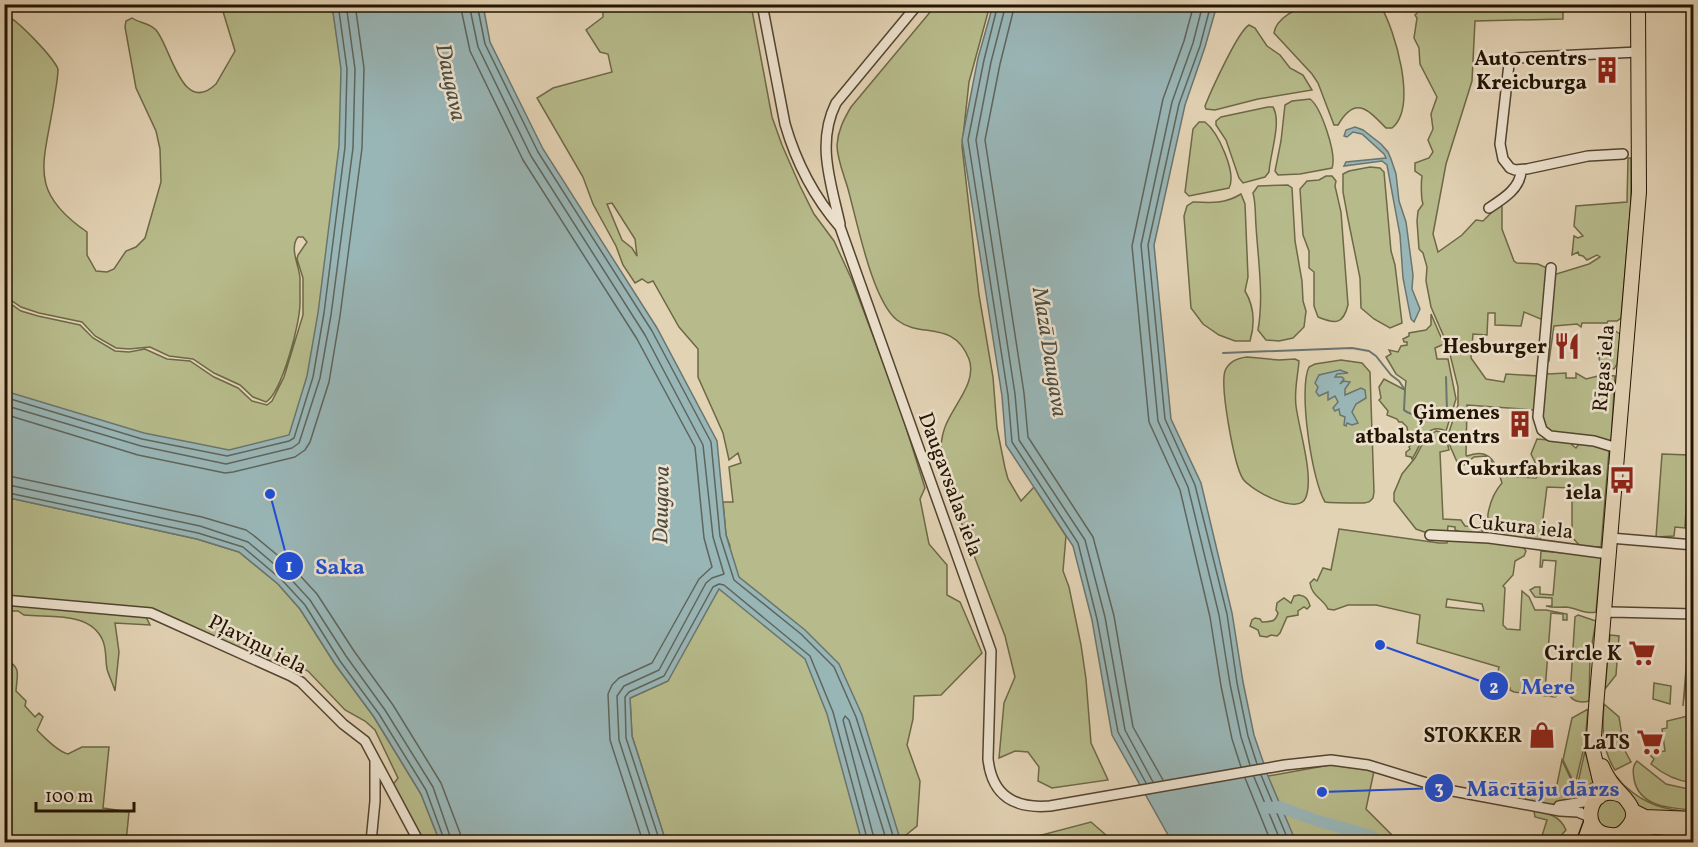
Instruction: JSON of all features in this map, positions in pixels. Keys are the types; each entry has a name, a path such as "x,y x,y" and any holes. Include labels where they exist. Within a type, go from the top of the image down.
{"highway":[{"name":"Rīgas iela","path":"1597,799 1601,785 1594,756 1594,735 1639,192 1638,4"},
{"name":"Rīgas iela","path":"1594,735 1604,770 1612,784 1623,796"},
{"path":"1608,793 1623,796 1633,811 1632,822 1620,834 1604,839 1591,819 1592,806 1597,799 1608,793"},
{"path":"1633,811 1646,817 1694,819"},
{"path":"1624,831 1655,827 1694,830"}],"main road":[{"path":"1583,843 1591,819"}],"street":[{"name":"Daugavsalas iela","path":"762,4 790,143 814,190 840,227"},
{"name":"Daugavsalas iela","path":"918,4 836,103 830,115 825,142 840,227 991,651 989,769 1006,796 1016,803 1039,807 1091,800 1285,765 1339,760 1368,765 1453,791 1541,807"},
{"path":"1623,154 1588,156 1521,170 1510,168 1500,152 1504,103 1511,61 1516,58 1638,52"},
{"path":"1489,208 1512,190 1520,180 1521,170"},
{"path":"1551,268 1538,417 1540,427 1550,436 1594,441 1617,448"},
{"name":"Cukura iela","path":"1430,535 1489,538 1609,554"},
{"path":"1610,538 1694,545"},
{"name":"Pļaviņu iela","path":"4,600 151,613 301,682 343,724 365,741 419,843"},
{"path":"1604,614 1611,612 1694,614"},
{"path":"371,843 375,801 375,761"},
{"path":"1541,807 1597,799"},
{"path":"1541,807 1578,812 1591,819"}],"green space":[{"path":"1311,4 1380,5 1392,31 1404,86 1400,118 1392,128 1386,128 1362,108 1351,110 1338,125 1334,125 1318,83 1274,33 1283,18"},
{"path":"221,5 332,5 342,68 373,468 5,429 5,300 21,311 80,325 93,338 115,351 129,352 145,349 167,359 190,361 214,377 238,388 252,401 267,405 272,401 284,377 303,315 303,278 297,259 307,242 303,237 298,237 294,246 300,278 297,324 284,371 272,396 266,402 253,397 240,385 214,373 193,359 169,356 150,347 116,348 95,336 82,322 21,307 5,296 5,15 34,39 58,69 46,142 44,175 55,203 87,232 87,255 96,271 107,272 114,269 126,251 136,247 145,238 161,182 160,149 156,131 136,88 125,27 126,21 132,18 156,30 186,86 194,92 204,92 216,84 235,51"},
{"path":"603,5 751,5 772,117 782,145 814,214 834,241 852,280 899,405 925,488 920,499 929,544 947,565 947,595 960,602 982,653 941,695 914,696 913,719 907,745 920,781 917,826 901,839 901,842 666,842 632,736 630,698 668,681 730,546 726,535 723,502 733,502 729,467 741,463 738,453 729,460 723,433 698,377 698,349 679,327 653,281 648,283 642,279 635,283 623,265 616,246 593,204 583,177 537,98 553,88 612,72 608,54 600,52 586,30 603,17","holes":["612,203 635,239 637,256 632,248 622,240 607,204"]},
{"path":"936,5 990,5 969,82 962,146 979,295 993,377 997,428 1008,479 1021,501 1034,487 1066,536 1063,571 1069,587 1081,645 1091,743 1108,780 1052,788 1038,781 1039,767 1028,752 1015,751 999,758 1004,703 1015,677 1005,636 943,475 941,458 944,430 970,378 969,359 962,347 946,334 906,325 897,320 888,310 880,296 866,259 838,156 839,134 851,107"},
{"path":"1425,5 1563,5 1563,19 1475,21 1472,81 1446,164 1433,234 1438,252 1462,235 1476,220 1483,221 1502,202 1502,229 1514,261 1538,264 1549,269 1543,320 1524,312 1521,326 1495,325 1495,313 1488,313 1487,335 1473,334 1471,358 1486,379 1504,382 1506,374 1538,376 1536,410 1467,405 1466,455 1485,454 1496,465 1501,476 1536,478 1539,473 1534,468 1535,462 1531,454 1537,439 1573,442 1572,445 1576,448 1579,444 1589,444 1609,451 1601,547 1580,546 1572,537 1572,488 1547,487 1540,542 1514,540 1498,535 1492,530 1488,514 1493,497 1502,483 1498,472 1486,456 1474,457 1464,465 1458,464 1450,446 1449,432 1458,405 1458,387 1448,346 1431,307 1426,281 1427,267 1423,253 1419,249 1417,221 1418,211 1423,204 1422,176 1415,171 1415,163 1429,158 1433,152 1428,140 1433,129 1431,114 1437,97 1420,64 1419,48 1414,38 1417,18 1415,15"},
{"path":"1249,25 1255,28 1267,46 1280,55 1290,68 1303,75 1312,90 1258,99 1215,110 1206,109 1205,106 1225,62 1238,38"},
{"path":"1310,99 1319,111 1327,131 1332,152 1332,168 1300,174 1278,175 1275,171 1285,105 1292,101"},
{"path":"1273,107 1276,121 1269,172 1265,177 1243,183 1216,121 1221,117"},
{"path":"1199,122 1205,122 1210,127 1220,143 1228,163 1231,181 1229,188 1189,196 1185,192 1193,129"},
{"path":"1628,158 1631,158 1631,202 1621,318 1607,323 1582,323 1581,327 1577,324 1554,326 1547,363 1553,275 1589,264 1600,257 1597,255 1587,260 1578,252 1572,255 1574,236 1578,238 1583,236 1574,226 1576,206 1627,202"},
{"path":"1370,167 1380,168 1384,172 1391,251 1395,265 1402,323 1390,328 1361,308 1360,278 1343,192 1343,174"},
{"path":"1332,176 1336,181 1341,212 1348,305 1344,316 1334,322 1318,317 1314,306 1314,272 1309,268 1309,251 1303,235 1300,189 1307,181 1319,180"},
{"path":"1288,185 1292,188 1295,241 1306,311 1304,327 1293,338 1279,341 1266,340 1258,330 1261,291 1253,193 1258,186"},
{"path":"1241,194 1245,204 1248,277 1245,291 1253,315 1250,341 1235,341 1219,335 1203,324 1191,308 1184,216 1187,206 1193,202 1224,201"},
{"path":"1431,314 1444,344 1435,348 1437,359 1448,359 1456,399 1446,431 1433,429 1428,432 1412,459 1406,456 1406,452 1415,439 1408,433 1407,427 1402,422 1387,415 1388,411 1379,400 1381,398 1379,387 1384,379 1405,390 1406,381 1396,374 1386,357 1391,354 1389,350 1398,352 1401,346 1407,345 1403,339 1409,336 1409,333 1426,330 1431,325"},
{"path":"1614,330 1620,334 1617,364 1614,369 1603,366 1599,359 1603,335"},
{"path":"1247,357 1299,361 1296,400 1308,477 1306,497 1302,502 1294,504 1275,500 1248,484 1239,471 1229,426 1224,380 1225,371 1231,362"},
{"path":"1341,360 1362,363 1370,372 1374,492 1373,498 1364,503 1325,502 1311,456 1305,394 1309,367"},
{"path":"1545,369 1548,374 1566,373 1566,378 1576,378 1576,373 1586,379 1602,375 1615,376 1611,441 1549,432 1542,423"},
{"path":"1436,431 1445,433 1449,450 1440,452 1443,519 1461,520 1465,526 1480,527 1484,534 1466,534 1455,530 1455,527 1448,526 1447,534 1430,534 1416,529 1394,501 1394,493 1402,474 1415,458 1425,439"},
{"path":"1662,454 1689,455 1685,528 1675,527 1674,536 1656,537"},
{"path":"5,497 197,539 239,552 278,584 300,609 335,664 374,717 421,794 440,842 422,842 392,786 398,778 375,730 365,721 345,710 308,671 279,657 274,665 174,620 5,599"},
{"path":"1339,529 1439,543 1447,543 1448,540 1490,540 1523,547 1526,551 1524,556 1515,561 1513,575 1503,586 1505,588 1503,625 1507,629 1520,630 1522,591 1529,597 1535,610 1567,614 1567,620 1563,620 1563,614 1551,613 1545,691 1556,693 1557,686 1561,686 1560,694 1555,697 1514,692 1510,688 1499,687 1501,676 1497,675 1499,667 1417,643 1420,615 1376,605 1348,605 1334,610 1328,609 1315,594 1310,583 1314,579 1317,581 1323,568 1331,570","holes":["1447,599 1482,604 1484,611 1446,607"]},
{"path":"1541,551 1601,556 1596,612 1589,613 1566,607 1546,606 1552,606 1552,598 1535,597 1530,590 1535,587 1540,587 1540,594 1553,595 1556,561 1543,560 1542,567 1540,567"},
{"path":"1299,595 1306,598 1310,606 1298,611 1298,615 1287,617 1277,636 1260,636 1258,630 1250,626 1255,618 1262,622 1274,620 1278,613 1277,603 1284,598 1291,603 1294,596"},
{"path":"5,604 146,617 150,625 115,623 119,652 115,691 107,669 103,641 97,631 80,620 5,611"},
{"path":"1578,615 1596,621 1590,656 1589,701 1584,702 1576,701 1570,696 1575,617"},
{"path":"1687,617 1693,617 1693,662 1688,662 1683,706 1689,633"},
{"path":"1610,635 1619,636 1616,675 1605,689"},
{"path":"5,660 16,668 16,691 26,701 25,706 35,717 39,713 43,717 37,730 51,744 68,754 82,747 109,747 103,808 129,812 126,842 9,842 5,836"},
{"path":"1654,683 1671,686 1670,704 1653,699"},
{"path":"1604,704 1619,717 1624,749 1631,762 1615,770 1604,738"},
{"path":"1588,709 1585,743 1575,785 1563,760 1572,718"},
{"path":"1693,715 1693,783 1670,777 1651,764 1654,759 1649,754 1665,751 1662,729 1667,728 1667,721"},
{"path":"1585,751 1593,782 1575,796"},
{"path":"1562,760 1575,788 1572,803 1552,805 1522,800 1520,785 1555,794"},
{"path":"1637,761 1666,784 1693,790 1693,810 1666,807 1649,801 1642,795 1634,779 1633,772"},
{"path":"1335,764 1363,767 1374,771 1366,809 1393,836 1413,842 1247,842 1268,776"},
{"path":"1613,774 1641,798 1665,808 1691,812 1691,815 1641,811"},
{"path":"1608,797 1618,798 1628,810 1624,827 1601,831 1594,808"},
{"path":"1534,811 1553,816 1564,825 1566,830 1555,842 1540,842 1547,820 1535,817"},
{"path":"1091,822 1114,842 1015,842"},
{"path":"1632,833 1693,833 1693,839 1662,838 1610,842"}],"water":[{"name":"Daugava","path":"332,5 483,5 490,42 543,149 657,328 717,441 726,535 739,577 805,630 839,664 862,715 901,842 862,842 827,714 805,659 719,589 668,681 630,698 632,736 666,842 440,842 421,794 374,717 335,664 300,609 278,584 239,552 197,539 5,497 5,391 144,433 229,450 289,435 307,376 318,313 339,146 341,69"},
{"name":"Mazā Daugava","path":"993,5 1217,5 1185,105 1154,245 1171,419 1201,483 1232,613 1254,735 1268,776 1296,842 1172,842 1112,735 1092,620 1073,546 1006,445 1002,396 962,140 978,58"},
{"path":"1355,127 1363,130 1388,152 1396,174 1399,201 1406,222 1413,275 1412,289 1420,309 1414,322 1411,319 1403,278 1400,235 1387,165 1382,161 1344,166 1346,162 1386,158 1362,134 1353,132 1347,137 1344,136 1346,130"},
{"path":"1340,370 1348,373 1337,374 1335,377 1344,379 1340,384 1344,381 1350,382 1345,389 1345,395 1361,388 1365,390 1366,398 1356,404 1352,412 1358,423 1352,425 1347,423 1346,426 1344,425 1345,417 1340,415 1339,409 1335,411 1333,408 1338,402 1335,396 1328,400 1328,392 1319,396 1315,383 1319,375"}],"waterway":[{"path":"1223,353 1352,348 1369,351 1405,390 1404,410 1419,415 1432,416 1447,411 1446,377"},
{"path":"1265,808 1280,807 1371,836 1380,842"}],"place":[{"name":"Auto centrs Kreicburga","path":"1607,70"},
{"name":"Hesburger","path":"1567,346"},
{"name":"Ģimenes atbalsta centrs","path":"1520,424"},
{"name":"Cukurfabrikas iela","path":"1622,480"},
{"name":"Saka","path":"270,494"},
{"name":"Mere","path":"1380,645"},
{"name":"Circle K","path":"1642,653"},
{"name":"STOKKER","path":"1542,735"},
{"name":"LaTS","path":"1650,742"},
{"name":"Mācītāju dārzs","path":"1322,792"}]}
